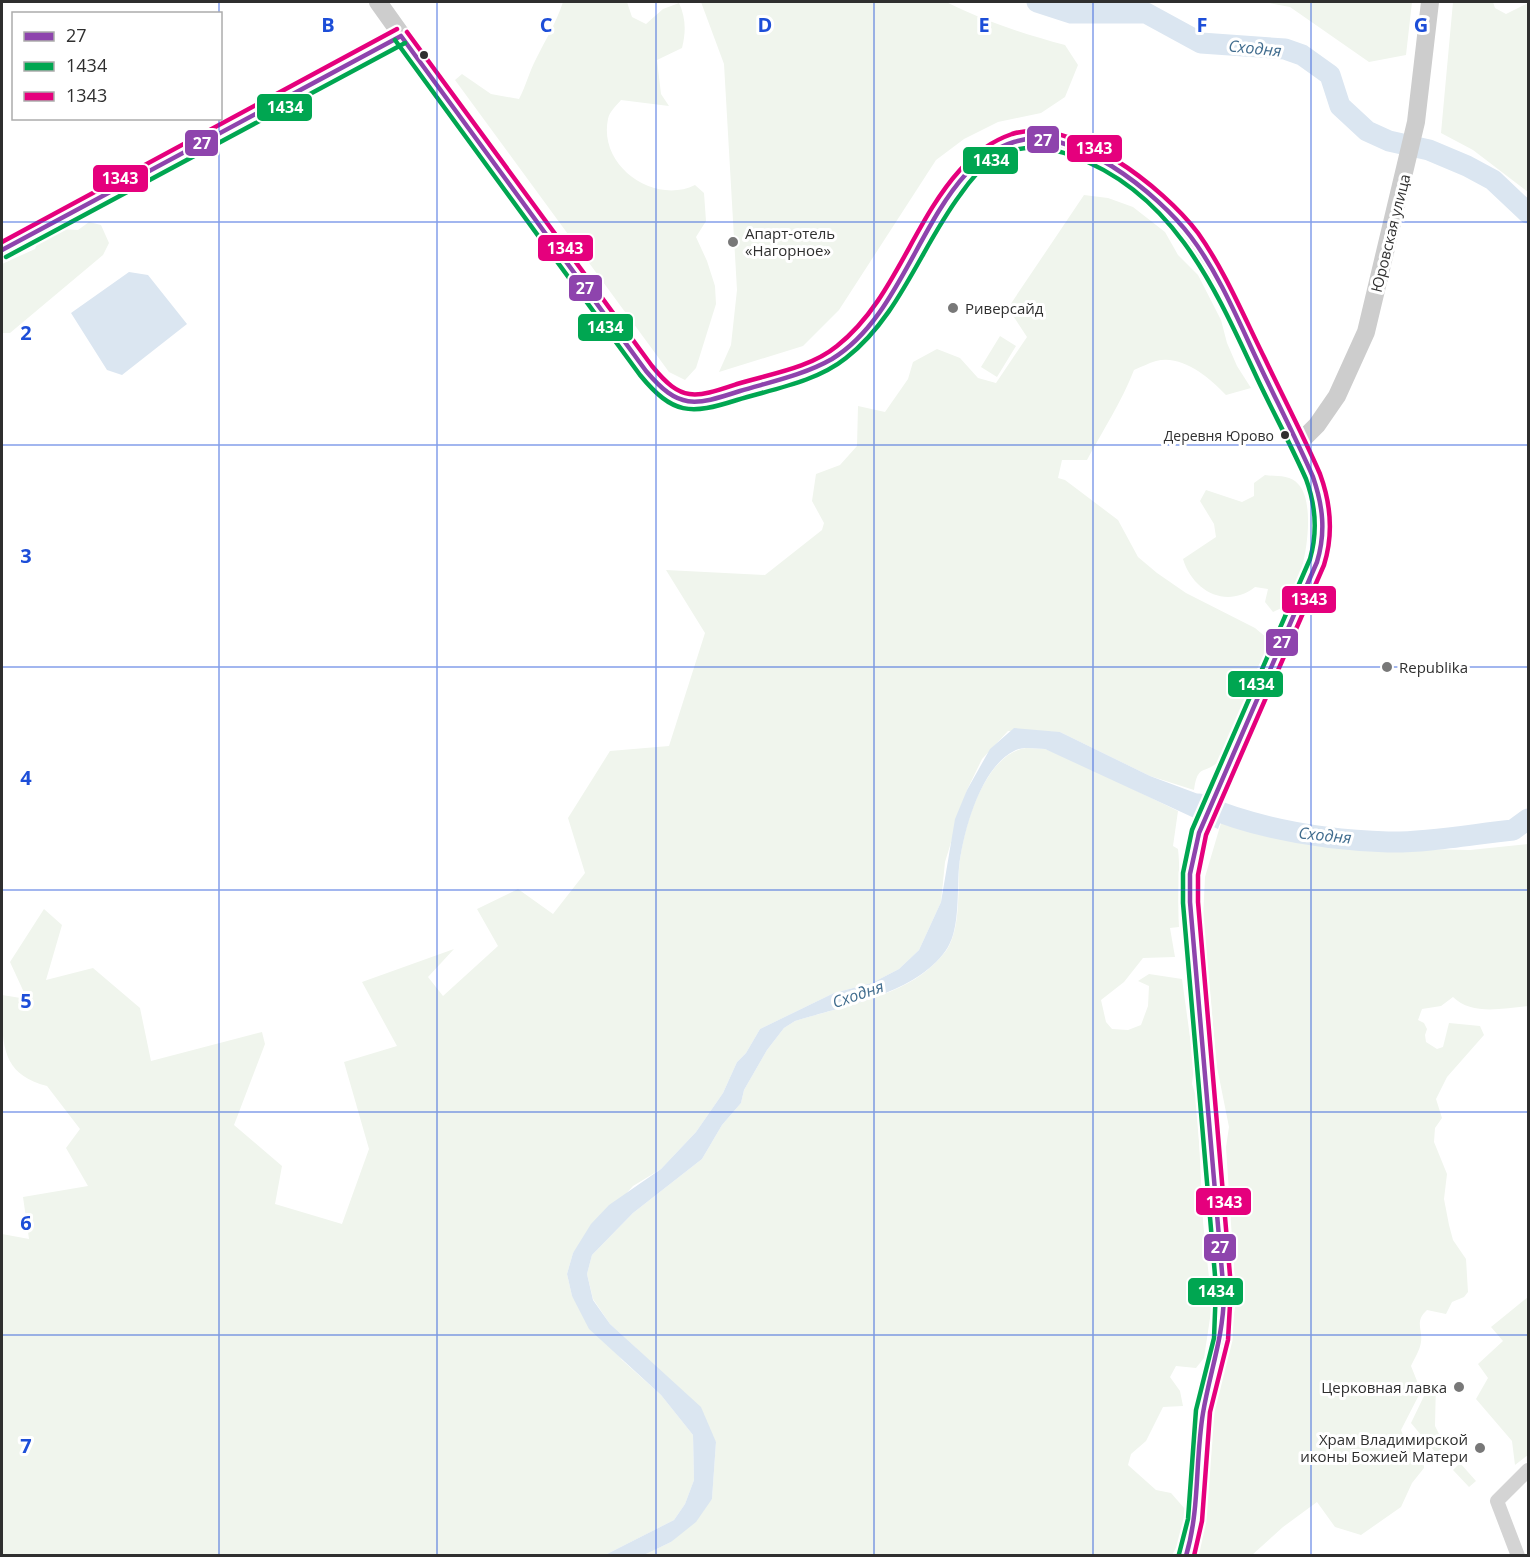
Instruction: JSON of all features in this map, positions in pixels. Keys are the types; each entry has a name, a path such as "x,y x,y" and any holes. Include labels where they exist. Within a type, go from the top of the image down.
{"main road":[{"path":"378,2 646,371 659,388 675,401 687,403 711,400 818,365 844,351 873,318 972,166 1000,145 1017,140 1039,139 1060,143 1112,168 1144,191 1185,229 1206,259 1297,445 1320,500 1324,530 1323,543 1317,562 1199,833 1190,874 1190,902 1224,1280 1224,1316 1203,1411 1199,1451 1199,1503 1193,1536 1186,1556"},
{"name":"Юровская улица","path":"1297,445 1317,425 1337,396 1358,355 1416,123 1430,2"},
{"path":"2,250 401,36"}],"street":[{"path":"1518,1556 1497,1501 1528,1470"}],"shaded area":[{"path":"563,2 627,2 632,17 646,24 663,9 679,3 683,14 685,25 682,48 657,60 661,94 669,106 621,100 609,116 607,136 612,152 633,178 647,186 663,190 679,190 695,185 704,193 706,221 696,237 715,286 716,304 696,368 685,380 669,372 455,80 462,74 491,94 519,99"},
{"path":"701,2 946,2 1004,26 1065,45 1078,65 1065,97 1041,113 998,122 964,139 936,160 839,310 803,346 719,372 731,345 737,290 724,64"},
{"path":"1264,2 1412,2 1406,55 1369,62 1290,7"},
{"path":"1453,2 1493,2 1495,8 1506,14 1528,3 1528,192 1473,150 1441,133"},
{"path":"1084,195 1108,198 1133,207 1165,232 1178,255 1198,275 1221,320 1227,343 1237,366 1251,388 1226,395 1204,375 1176,361 1156,361 1134,370 1087,460 1062,460 1058,478 1065,480 1118,520 1138,557 1157,573 1186,593 1255,628 1267,638 1266,651 1218,762 1197,776 1194,790 1150,776 1060,732 1008,731 982,759 967,790 945,862 941,902 919,950 899,969 872,983 834,993 760,1029 746,1053 737,1062 723,1093 696,1132 661,1169 633,1186 573,1253 567,1274 572,1296 622,1360 661,1395 693,1435 694,1480 685,1504 674,1520 605,1555 2,1555 2,1234 29,1239 23,1197 88,1186 66,1148 80,1129 47,1086 32,1081 12,1065 4,1042 2,995 27,999 10,962 44,909 62,925 46,980 93,968 140,1008 151,1061 262,1032 265,1044 234,1125 282,1166 275,1204 342,1224 369,1149 344,1062 397,1046 362,982 454,949 428,977 443,996 498,946 477,909 518,889 553,914 585,873 568,818 610,751 669,746 705,633 666,570 765,575 822,530 824,523 812,501 816,474 840,465 857,446 858,406 885,412 908,379 913,362 937,349 960,358 978,378 996,383 1027,337 1008,308"},
{"path":"89,222 101,225 109,243 103,255 10,333 2,333 2,264 35,249 40,236 58,229 78,230"},
{"path":"1000,336 1016,346 997,377 981,367"},
{"path":"1265,475 1295,481 1305,495 1308,510 1306,546 1298,581 1285,605 1273,612 1265,602 1268,589 1255,587 1233,597 1212,594 1195,580 1183,559 1216,537 1214,524 1200,501 1206,490 1242,502 1254,496 1254,483"},
{"path":"1026,748 1045,749 1073,760 1178,811 1173,846 1178,849 1179,859 1179,927 1170,928 1175,957 1143,958 1124,982 1101,1000 1106,1022 1112,1029 1128,1030 1141,1025 1148,1006 1149,986 1138,981 1149,974 1182,979 1194,1066 1192,1084 1197,1099 1203,1222 1212,1305 1204,1358 1196,1368 1176,1366 1170,1377 1180,1391 1183,1406 1163,1407 1146,1441 1131,1454 1128,1465 1156,1490 1171,1493 1185,1509 1181,1539 1172,1555 644,1555 671,1542 712,1499 716,1442 635,1347 610,1324 593,1299 587,1274 592,1255 633,1213 702,1159 722,1125 741,1103 744,1090 767,1050 784,1028 795,1021 869,1000 905,985 921,975 942,955 949,946 955,928 961,853 970,816 987,779 998,764 1011,753"},
{"path":"1221,823 1373,848 1470,850 1528,844 1528,1006 1479,1009 1469,1007 1453,997 1441,1006 1422,1009 1418,1020 1424,1023 1427,1029 1426,1042 1437,1049 1443,1047 1449,1023 1480,1026 1484,1035 1447,1077 1436,1099 1442,1118 1435,1128 1434,1142 1447,1174 1444,1199 1453,1240 1466,1259 1468,1292 1464,1297 1452,1302 1446,1314 1427,1310 1421,1318 1420,1345 1411,1366 1421,1391 1401,1430 1422,1458 1424,1468 1412,1483 1401,1507 1361,1535 1335,1527 1317,1502 1283,1527 1252,1555 1198,1556 1207,1511 1207,1444 1219,1383 1230,1343 1236,1300 1226,1147 1229,1127 1217,1067 1203,919 1205,877"},
{"path":"1528,1297 1528,1455 1515,1465 1512,1441 1476,1399 1488,1378 1478,1364 1503,1341 1491,1327"},
{"path":"1436,1381 1435,1426 1445,1446 1436,1453 1411,1423 1424,1396"},
{"path":"1460,1463 1476,1481 1469,1487 1453,1470"}],"water":[{"path":"129,272 148,275 187,324 122,375 107,370 71,313"},
{"path":"1014,728 1060,732 1150,776 1217,801 1225,810 1218,829 1045,749 1018,749 1002,759 983,786 969,820 959,867 956,919 952,939 935,963 900,987 879,996 795,1021 784,1028 767,1050 744,1090 741,1103 722,1125 702,1159 633,1213 592,1255 587,1274 593,1300 610,1324 701,1407 716,1442 712,1499 696,1522 671,1542 644,1555 605,1555 674,1520 685,1504 694,1480 693,1435 661,1395 589,1329 572,1296 567,1274 573,1253 591,1224 609,1205 661,1169 696,1132 723,1093 737,1062 746,1053 760,1029 834,993 872,983 899,969 919,950 941,902 955,819 967,790 990,749"}],"waterway":[{"name":"Сходня","path":"1037,2 1071,13 1146,13 1201,43 1285,49 1302,55 1330,75 1340,106 1367,131 1389,141 1429,150 1467,166 1493,180 1528,213"},
{"name":"Сходня","path":"1199,804 1221,813 1292,832 1340,839 1388,842 1434,840 1513,830 1528,819"}],"transit line":[{"name":"1343","path":"2,242 397,29"},
{"name":"1343","path":"407,32 652,366 681,392 700,394 776,373 815,360 837,346 857,328 874,307 943,191 960,170 984,149 1012,134 1036,131 1062,135 1088,145 1115,160 1140,177 1183,215 1198,233 1226,278 1320,474 1327,496 1330,530 1324,565 1206,835 1198,875 1198,902 1231,1287 1228,1340 1210,1412 1202,1521 1194,1556"},
{"name":"27","path":"401,36 646,371 668,393 678,398 699,402 711,400 787,378 832,359 854,342 873,322 933,220 966,174 988,155 1014,142 1037,139 1061,143 1087,152 1136,183 1158,201 1191,237 1228,298 1313,477 1321,509 1322,540 1317,562 1199,833 1190,874 1190,902 1224,1295 1219,1341 1203,1413 1193,1521 1186,1556"},
{"name":"27","path":"2,250 401,36"},
{"name":"1434","path":"395,40 640,375 662,398 683,408 707,408 721,405 794,384 821,373 846,358 881,323 946,215 971,180 993,159 1023,148 1043,148 1073,156 1108,172 1138,194 1165,219 1187,247 1225,311 1306,479 1314,509 1315,529 1310,559 1192,830 1183,873 1183,903 1216,1287 1214,1338 1196,1410 1188,1519 1179,1554"},
{"name":"1434","path":"6,257 405,43"}],"place":[{"name":"Апарт-отель «Нагорное»","path":"733,242"},
{"name":"Риверсайд","path":"953,308"},
{"name":"Деревня Юрово","path":"1285,435"},
{"name":"Republika","path":"1387,667"},
{"name":"Церковная лавка","path":"1459,1387"},
{"name":"Храм Владимирской иконы Божией Матери","path":"1480,1448"}]}
